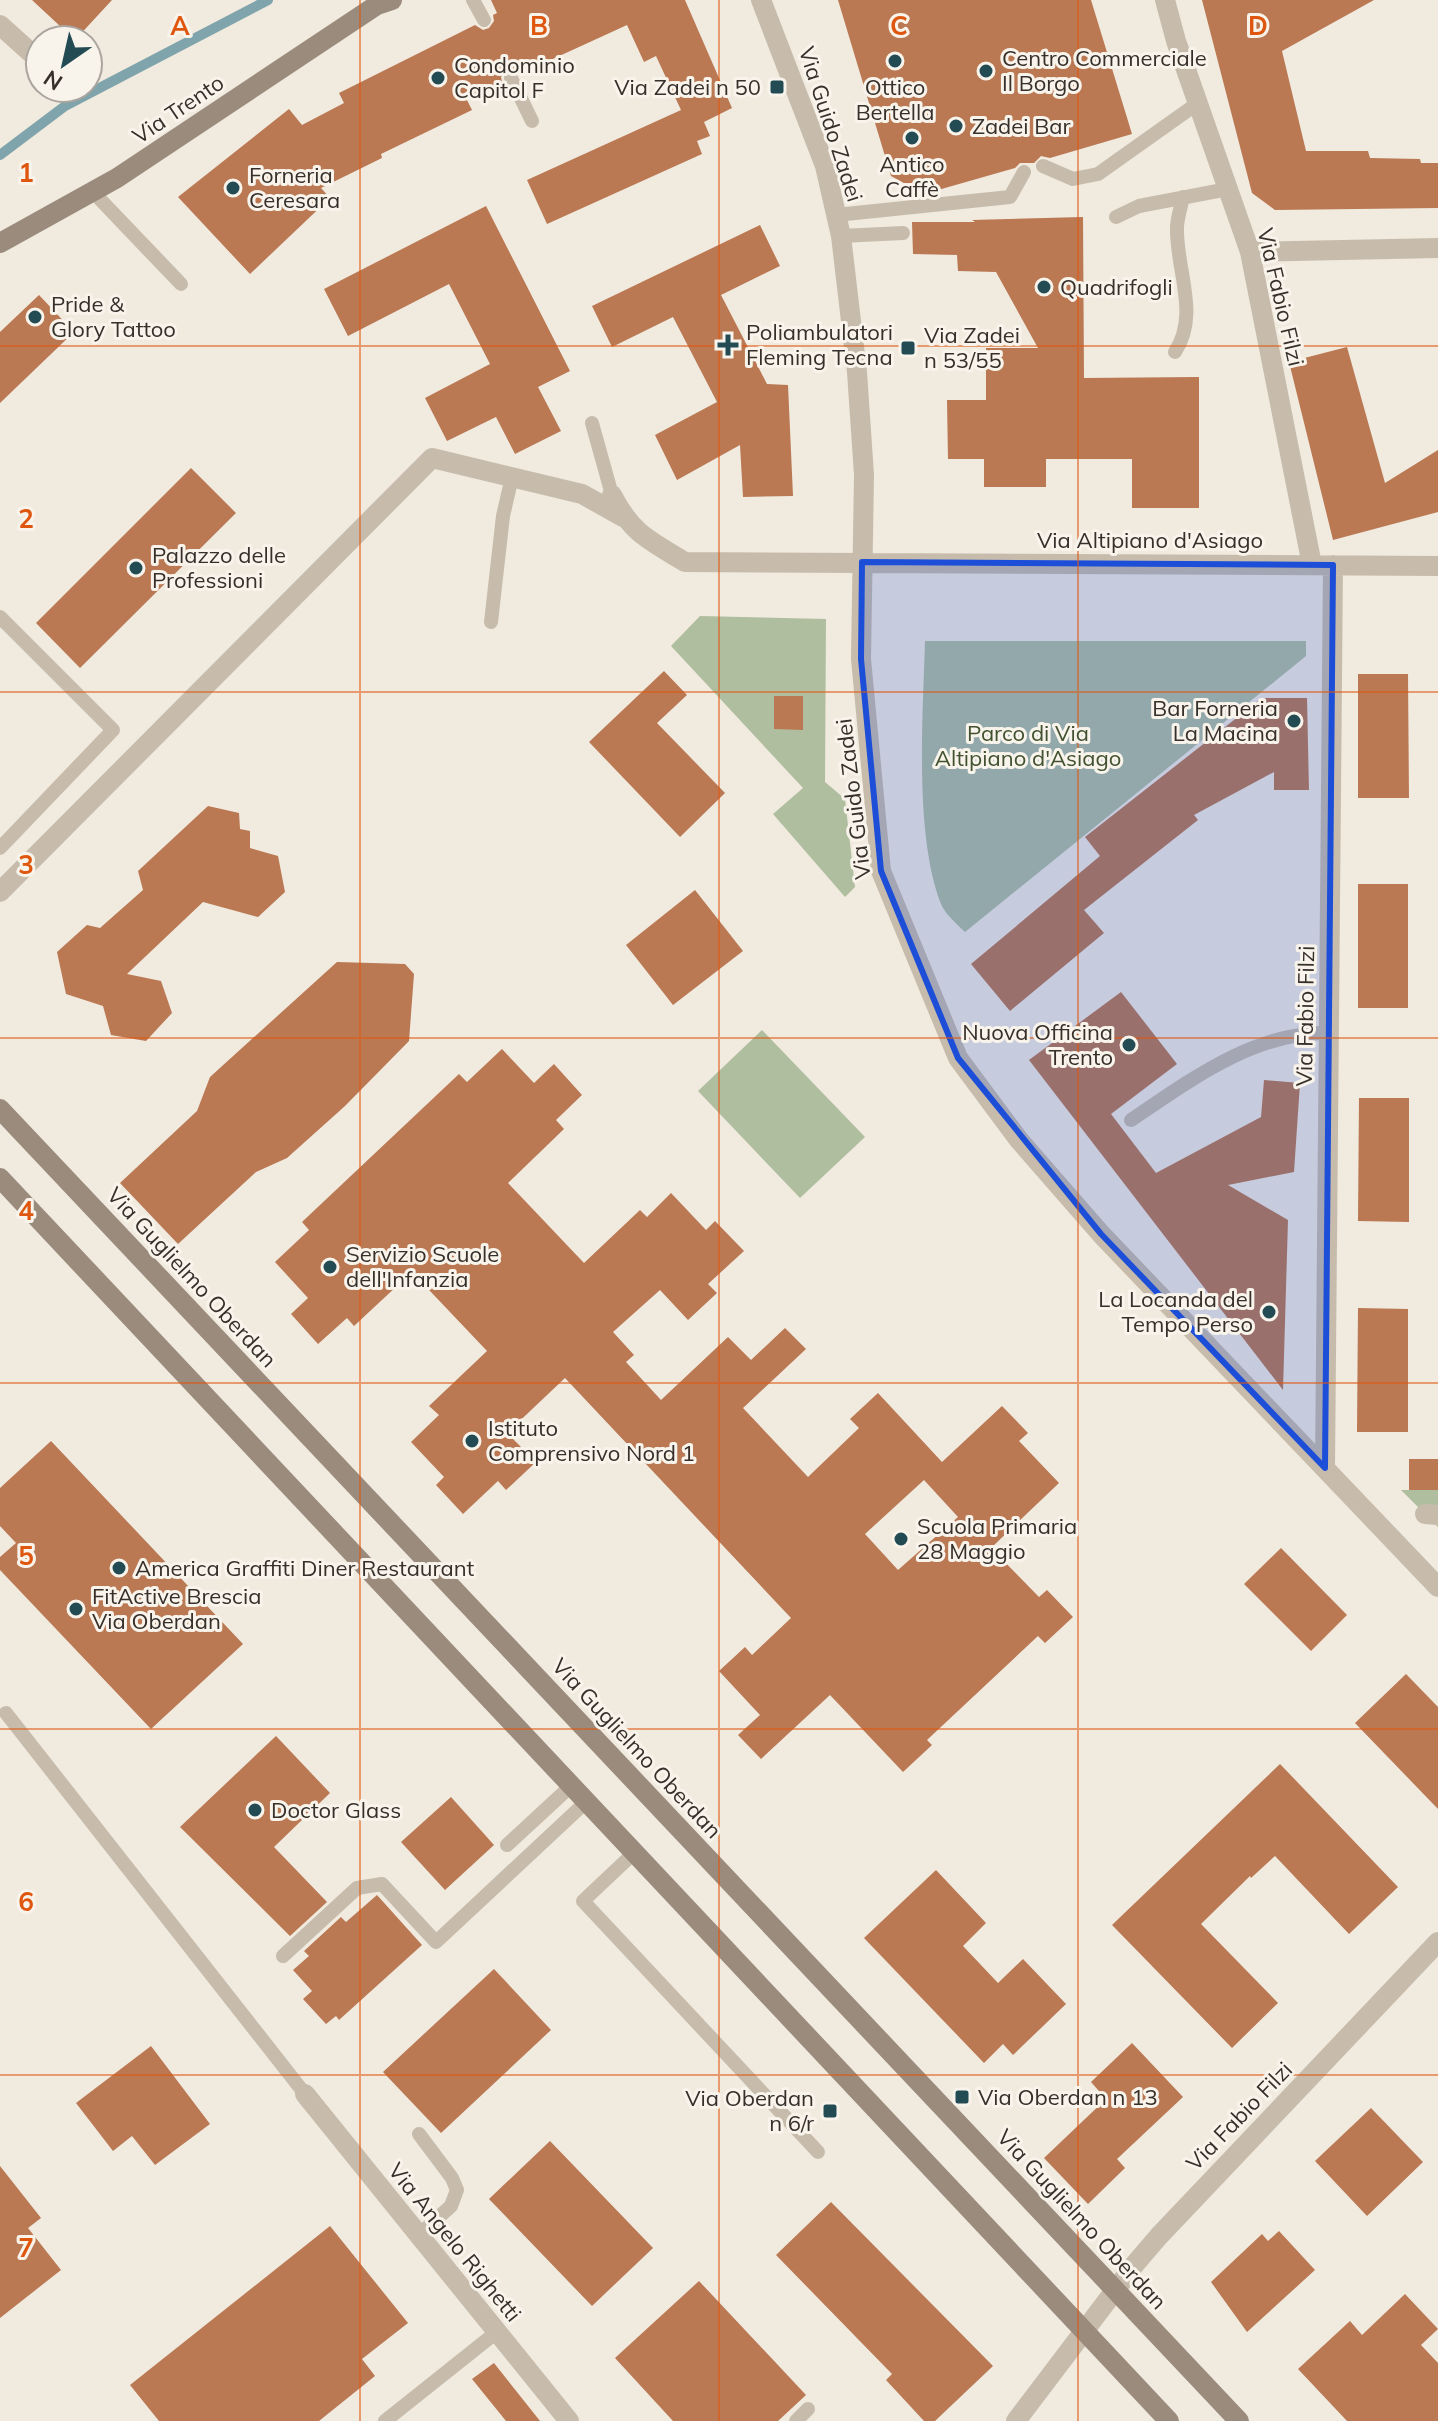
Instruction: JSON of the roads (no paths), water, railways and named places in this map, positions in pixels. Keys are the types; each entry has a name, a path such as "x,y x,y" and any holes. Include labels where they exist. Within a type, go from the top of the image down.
{"main road":[{"name":"Via Trento","path":"0,243 94,193 383,2"},
{"name":"Via Guglielmo Oberdan","path":"0,1109 1239,2421"},
{"path":"0,1178 1169,2421"}],"street":[{"name":"Via Guido Zadei","path":"761,0 825,166 841,236 857,372 864,475 861,659 881,871 958,1058 1019,1140 1101,1234 1319,1462"},
{"name":"Via Fabio Filzi","path":"1165,0 1250,252 1312,565"},
{"path":"0,25 24,47"},
{"path":"1250,252 1438,248"},
{"path":"0,892 432,458 582,494 623,517"},
{"path":"612,495 623,517"},
{"name":"Via Altipiano d'Asiago","path":"623,517 637,533 685,562 1438,566"},
{"name":"Via Fabio Filzi","path":"1319,1462 1329,1033 1333,565"},
{"path":"1319,1462 1438,1587"},
{"name":"Via Fabio Filzi","path":"1016,2421 1159,2236 1438,1942"},
{"name":"Via Angelo Righetti","path":"305,2094 498,2331 563,2419"}],"lane":[{"path":"473,0 484,20"},
{"path":"511,78 532,121"},
{"path":"1043,166 1073,179 1098,174 1198,103"},
{"path":"836,215 1010,197 1024,172"},
{"path":"1116,217 1139,206 1228,189"},
{"path":"94,193 181,284"},
{"path":"1175,352 1183,339 1188,318 1177,227 1183,197"},
{"path":"841,236 903,233"},
{"path":"592,423 612,495"},
{"path":"491,622 503,516 512,477"},
{"path":"0,617 113,730 0,848"},
{"path":"1131,1120 1232,1057 1303,1032 1329,1033"},
{"path":"6,1713 305,2094"},
{"path":"507,1845 572,1785"},
{"path":"283,1956 357,1888 382,1884 436,1942 587,1801"},
{"path":"635,1852 583,1901 818,2152"},
{"path":"419,2134 452,2178 457,2190 451,2206 419,2235"},
{"path":"385,2421 498,2331"},
{"path":"796,2421 808,2409"}],"waterway":[{"path":"0,155 65,106 268,0"}],"place":[{"name":"Ottico Bertella","path":"895,61"},
{"name":"Centro Commerciale Il Borgo","path":"986,71"},
{"name":"Condominio Capitol F","path":"438,78"},
{"name":"Via Zadei n 50","path":"777,87"},
{"name":"Zadei Bar","path":"956,126"},
{"name":"Antico Caffè","path":"912,138"},
{"name":"Forneria Ceresara","path":"233,188"},
{"name":"Quadrifogli","path":"1044,287"},
{"name":"Pride & Glory Tattoo","path":"35,317"},
{"name":"Poliambulatori Fleming Tecna","path":"728,345"},
{"name":"Via Zadei n 53/55","path":"908,348"},
{"name":"Palazzo delle Professioni","path":"136,568"},
{"name":"Bar Forneria La Macina","path":"1294,721"},
{"name":"Nuova Officina Trento","path":"1129,1045"},
{"name":"Servizio Scuole dell'Infanzia","path":"330,1267"},
{"name":"La Locanda del Tempo Perso","path":"1269,1312"},
{"name":"Istituto Comprensivo Nord 1","path":"472,1441"},
{"name":"Scuola Primaria 28 Maggio","path":"901,1539"},
{"name":"America Graffiti Diner Restaurant","path":"119,1568"},
{"name":"FitActive Brescia Via Oberdan","path":"76,1609"},
{"name":"Doctor Glass","path":"255,1810"},
{"name":"Via Oberdan n 13","path":"962,2097"},
{"name":"Via Oberdan n 6/r","path":"830,2111"}],"park label":[{"name":"Parco di Via Altipiano d'Asiago","path":"1028,746"}]}
